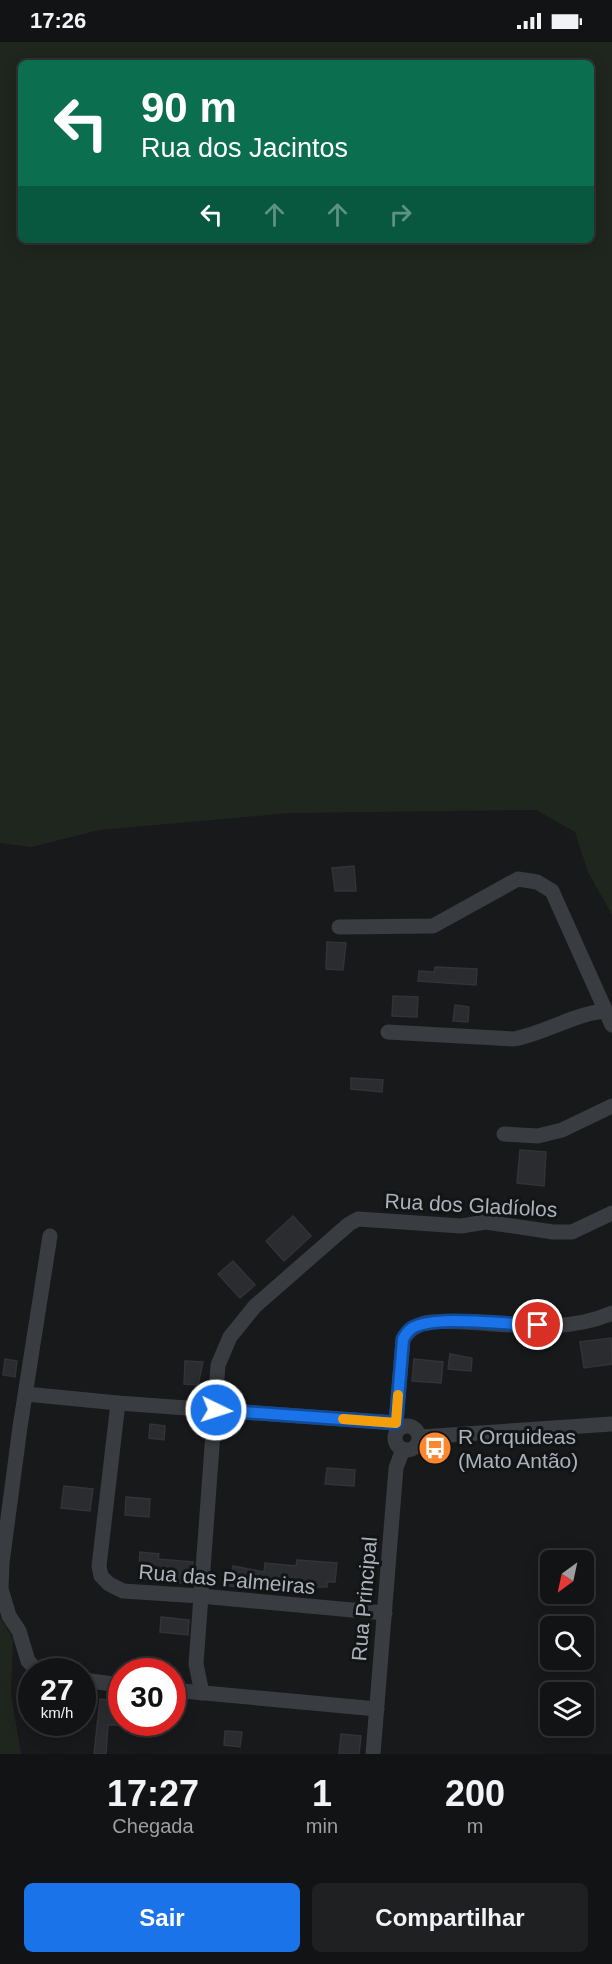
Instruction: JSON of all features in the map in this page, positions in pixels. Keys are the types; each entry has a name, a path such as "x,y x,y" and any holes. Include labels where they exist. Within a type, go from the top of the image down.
{"street":[{"path":"339,927 433,926 518,879 537,882 552,891 612,1025"},
{"path":"388,1032 514,1039 528,1036 575,1016 604,1011"},
{"path":"504,1134 538,1136 562,1130 612,1106"},
{"name":"Rua dos Gladíolos","path":"202,1693 196,1664 218,1365 230,1337 255,1306 349,1224 358,1220 461,1226 486,1222 553,1232 572,1232 612,1213"},
{"path":"27,1658 19,1631 9,1616 1,1589 2,1563 50,1236"},
{"path":"26,1394 118,1403 216,1410 399,1425 410,1426 420,1437 418,1445 411,1449 403,1449 395,1439 399,1425 403,1339 410,1329 424,1323 558,1325 596,1320 612,1313"},
{"name":"Rua das Palmeiras","path":"118,1403 99,1566 101,1576 109,1584 123,1591 385,1613"},
{"path":"420,1437 612,1424"},
{"name":"Rua Principal","path":"373,1754 396,1468 403,1449"},
{"path":"186,1691 377,1709"}],"shaded area":[{"path":"0,42 612,42 612,915 588,872 575,832 536,810 289,813 99,830 31,847 0,843"},
{"path":"0,1617 13,1639 11,1694 21,1754 0,1754"}],"building":[{"path":"354,866 356,891 335,891 332,868"},
{"path":"327,942 346,943 343,970 326,969"},
{"path":"435,967 477,969 476,985 418,981 419,971 434,972"},
{"path":"393,996 418,997 417,1017 392,1016"},
{"path":"455,1005 469,1007 468,1022 453,1021"},
{"path":"351,1078 383,1080 382,1092 351,1089"},
{"path":"520,1150 546,1152 544,1186 517,1183"},
{"path":"293,1216 311,1236 284,1261 266,1241"},
{"path":"233,1261 255,1285 240,1298 218,1274"},
{"path":"611,1338 612,1364 584,1368 580,1342"},
{"path":"450,1354 472,1358 471,1371 448,1369"},
{"path":"5,1359 17,1361 15,1377 3,1375"},
{"path":"414,1359 443,1362 441,1383 412,1381"},
{"path":"185,1361 203,1362 198,1385 184,1384"},
{"path":"150,1424 165,1426 164,1440 149,1438"},
{"path":"327,1468 355,1470 354,1486 325,1484"},
{"path":"64,1486 93,1489 90,1511 61,1508"},
{"path":"126,1497 150,1499 149,1517 125,1515"},
{"path":"140,1552 159,1554 158,1559 193,1562 191,1584 138,1578"},
{"path":"297,1560 337,1563 335,1582 327,1582 327,1587 315,1587 315,1590 304,1589 305,1584 283,1582 282,1593 230,1586 233,1566 264,1572 265,1563 296,1566"},
{"path":"161,1617 189,1620 188,1635 160,1632"},
{"path":"100,1699 108,1700 106,1754 94,1754"},
{"path":"225,1731 242,1732 240,1747 224,1745"},
{"path":"341,1734 361,1736 359,1754 339,1754"}],"slow traffic":[{"path":"343,1419 396,1423 398,1395"}],"place":[{"name":"R Orquideas (Mato Antão)","path":"435,1448"}],"route":[{"path":"216,1410 396,1423 403,1339 410,1329 424,1323 538,1325"}]}
